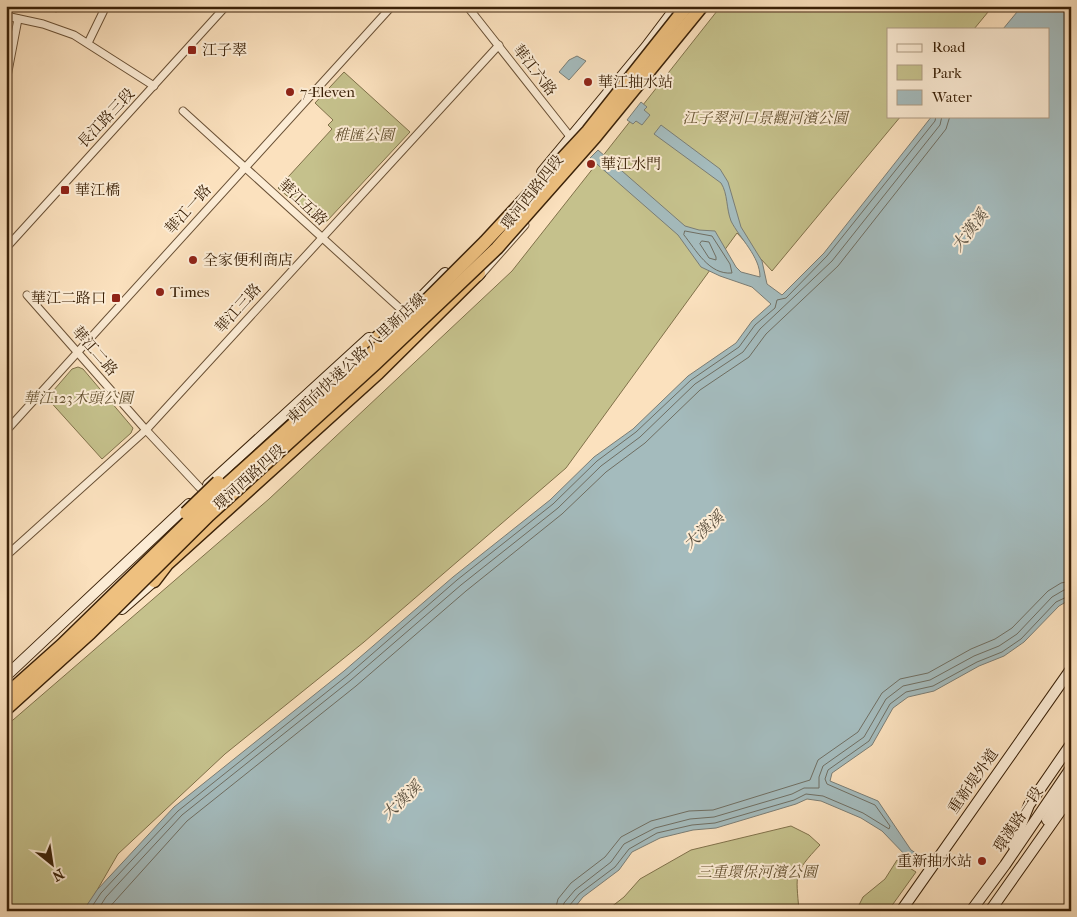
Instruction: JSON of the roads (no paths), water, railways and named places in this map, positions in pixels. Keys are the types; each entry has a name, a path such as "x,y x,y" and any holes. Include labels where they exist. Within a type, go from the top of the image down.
{"highway":[{"name":"東西向快速公路 八里新店線","path":"8,693 225,486 390,337 478,248 588,131 685,6"},
{"name":"東西向快速公路 八里新店線","path":"6,709 90,633 209,516 375,364 497,248 595,137 703,6"},
{"path":"154,581 167,564 435,318 484,267 497,248"},
{"path":"33,671 202,496 404,314"}],"main road":[{"name":"環河西路四段","path":"184,510 200,502 229,475 242,470 387,337 404,314 513,206 571,138 677,6"},
{"name":"環河西路四段","path":"666,21 685,6"},
{"name":"環河西路四段","path":"8,693 87,631 482,253 630,102 693,23 703,6"},
{"name":"環河西路四段","path":"6,676 14,666 184,510 202,490 388,321 404,314"},
{"name":"環河西路四段","path":"8,693 36,684 154,581"},
{"name":"重新堤外道","path":"901,911 1071,669"},
{"path":"1005,865 1029,804 1071,744"},
{"name":"環漢路一段","path":"971,911 1005,865 1071,768"},
{"path":"1023,867 1030,848 1058,800 1071,782"},
{"name":"環漢路一段","path":"990,911 1023,867 1071,796"}],"street":[{"path":"88,43 106,6"},
{"name":"長江路三段","path":"6,248 226,6"},
{"name":"華江一路","path":"6,431 392,6"},
{"name":"華江六路","path":"467,6 571,138 583,149"},
{"path":"6,16 50,27 88,43 154,86"},
{"path":"6,82 18,19"},
{"name":"華江三路","path":"6,556 146,430 499,45"},
{"name":"華江五路","path":"183,111 404,314"},
{"name":"環河西路四段","path":"154,581 173,567 426,332 502,253 564,178 583,149"},
{"path":"6,233 13,240"},
{"name":"華江二路","path":"27,296 202,490"}],"water":[{"name":"大漢溪","path":"1022,6 1071,6 1071,599 1059,606 1024,642 1004,656 979,666 934,691 908,697 893,708 872,745 832,773 830,781 878,801 911,850 916,853 909,859 882,831 861,818 821,801 807,799 716,828 693,830 660,838 632,852 619,870 583,897 572,911 83,911 97,890 174,807 344,671 453,577 550,500 594,457 633,429 688,376 736,343 752,321 771,304 752,287 701,267 678,235 590,158 598,150 685,226 699,230 715,231 736,267 741,272 760,277 757,262 731,221 725,192 721,183 654,134 661,125 720,169 728,182 741,227 762,261 767,284 782,295 824,253 930,118 1050,118 1050,28 1004,28"},
{"path":"577,56 586,61 569,80 559,72 569,60"},
{"path":"641,102 647,107 644,110 650,115 642,125 636,121 633,124 627,120"}],"place":[{"name":"江子翠","path":"192,50"},
{"name":"華江抽水站","path":"588,82"},
{"name":"7-Eleven","path":"290,92"},
{"name":"華江水門","path":"591,164"},
{"name":"華江橋","path":"65,190"},
{"name":"全家便利商店","path":"193,260"},
{"name":"Times","path":"160,292"},
{"name":"華江二路口","path":"116,298"},
{"name":"重新抽水站","path":"982,861"}],"park label":[{"name":"江子翠河口景觀河濱公園","path":"765,118"},
{"name":"稚匯公園","path":"364,135"},
{"name":"華江123木頭公園","path":"78,398"},
{"name":"三重環保河濱公園","path":"757,872"}]}
